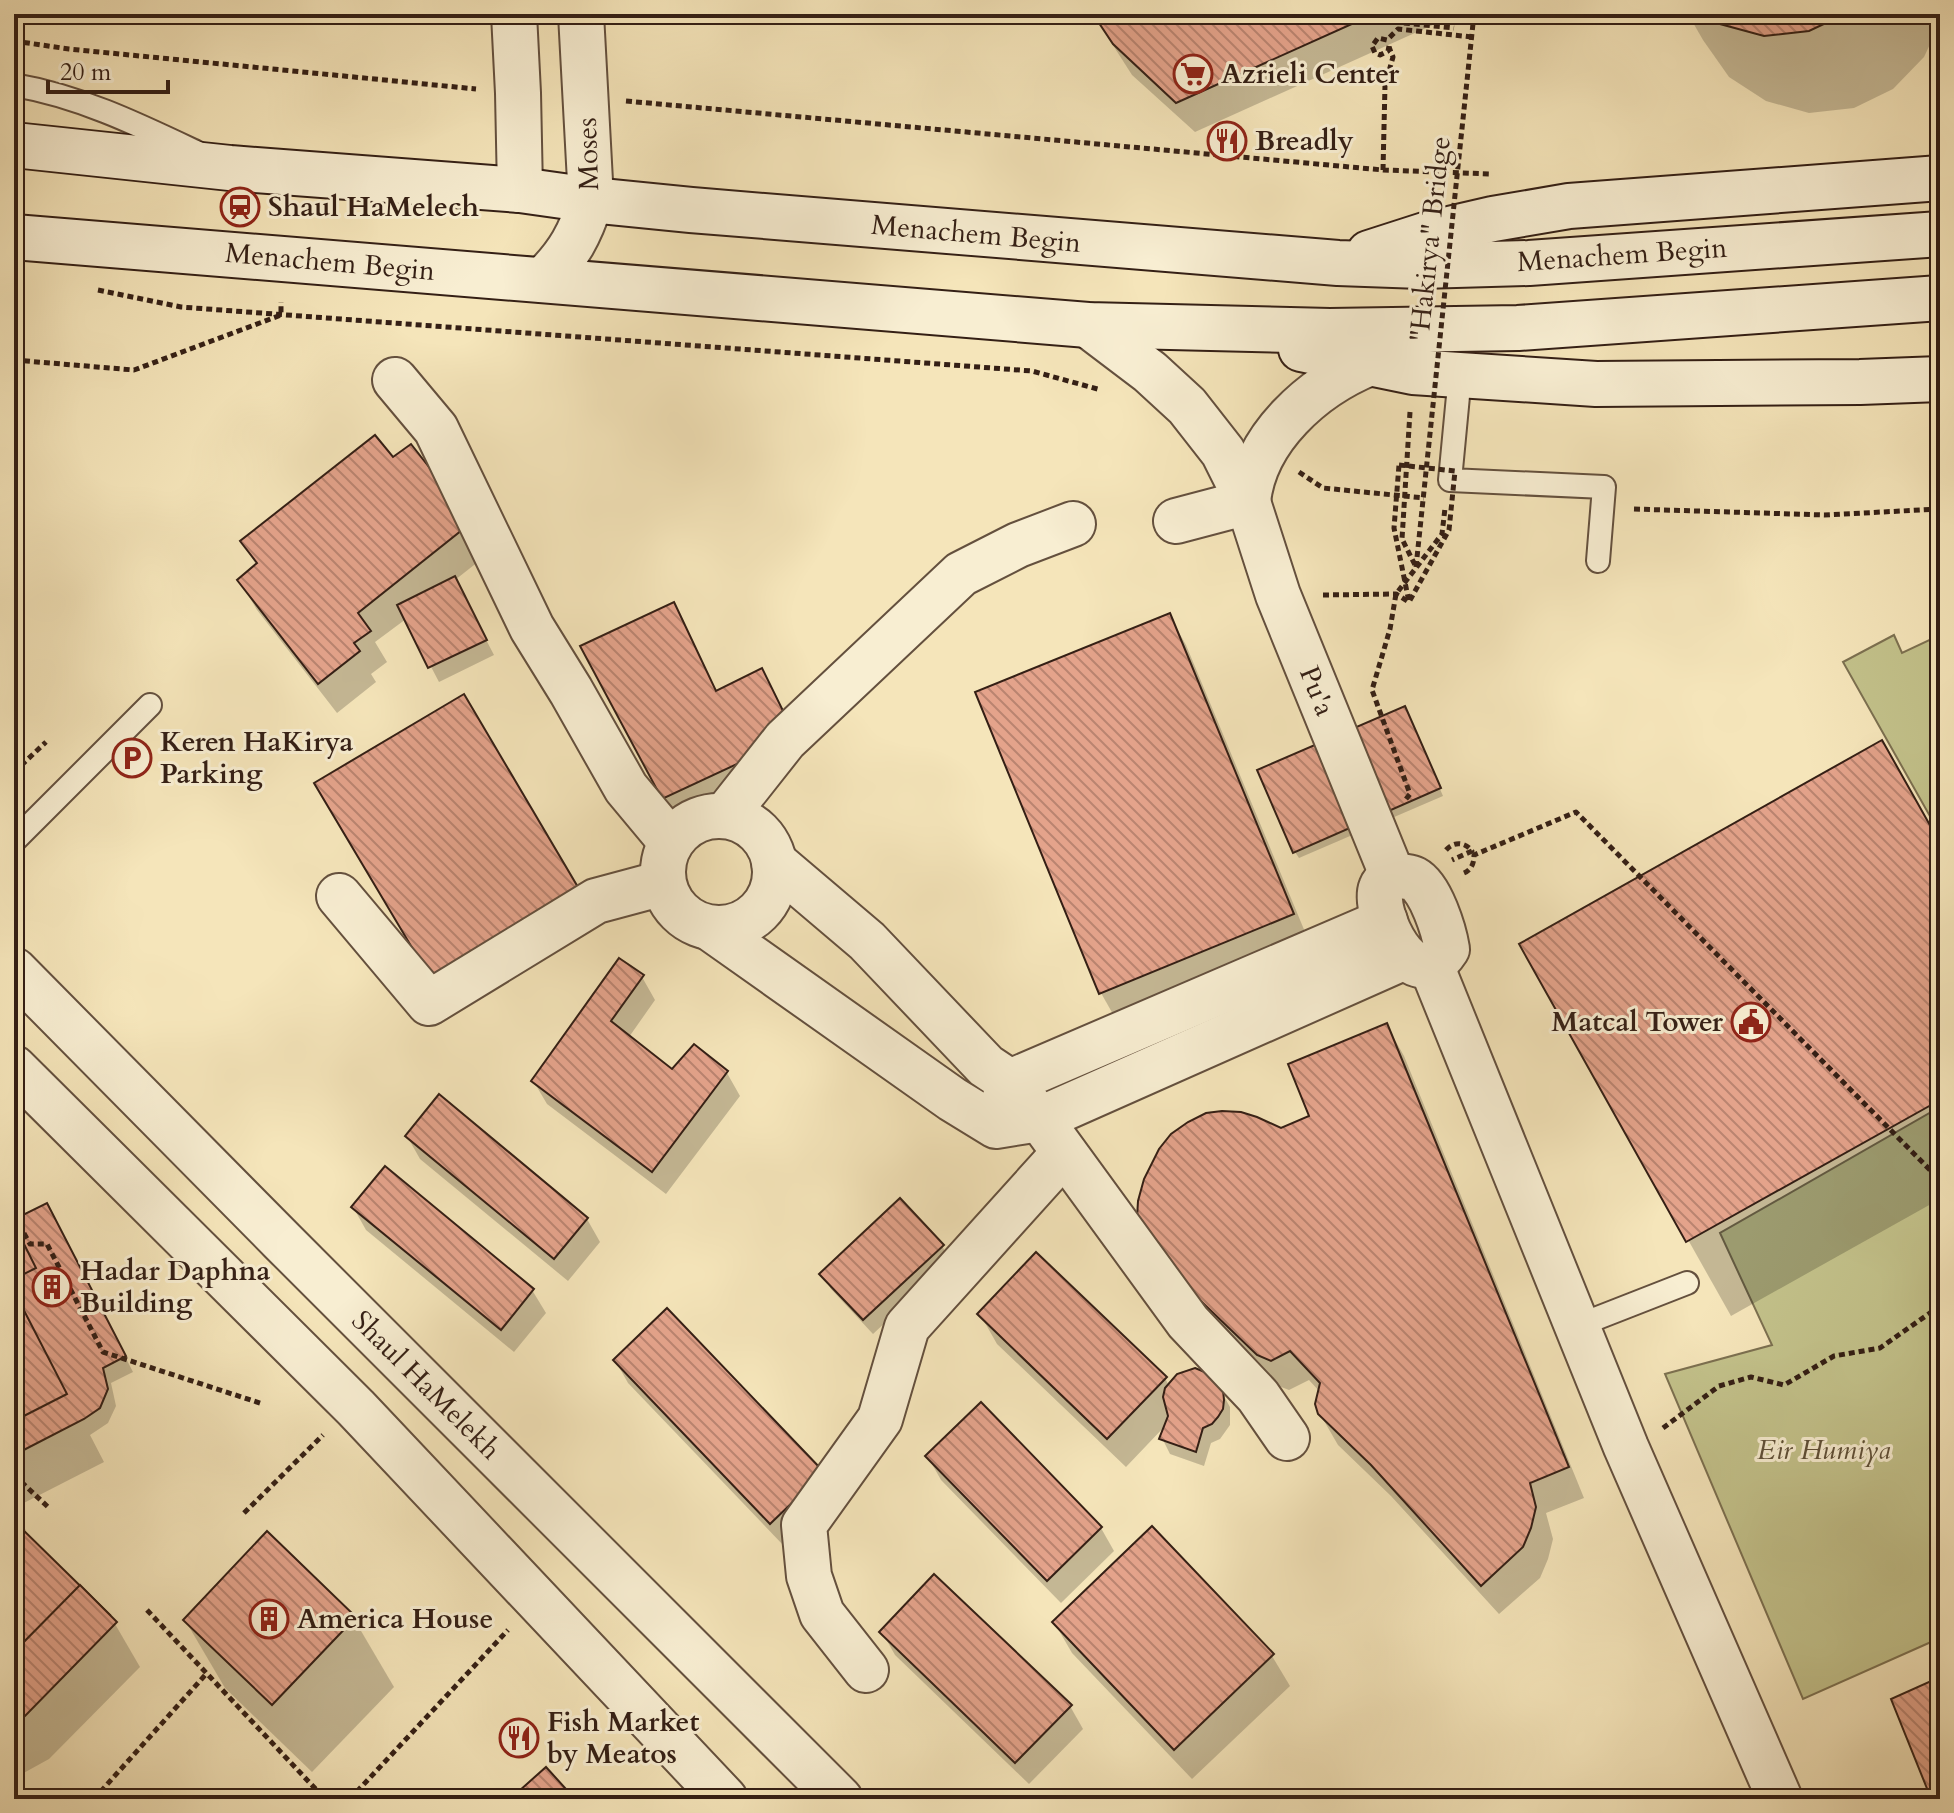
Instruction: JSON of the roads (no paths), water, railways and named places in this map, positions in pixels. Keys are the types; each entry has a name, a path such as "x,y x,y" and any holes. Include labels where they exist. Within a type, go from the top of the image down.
{"street":[{"path":"514,14 520,190"},
{"name":"Moses","path":"543,280 564,259 575,241 591,200 581,14"},
{"name":"Menachem Begin","path":"14,145 230,168 520,190 691,210 1338,263 1421,266 1529,263 1940,234"},
{"path":"1338,263 1428,234 1569,206 1940,178"},
{"name":"Menachem Begin","path":"14,237 1088,325 1206,329 1518,328 1940,298"},
{"name":"Pu'a","path":"1088,325 1150,372 1187,406 1223,452 1248,502 1278,595 1393,877"},
{"path":"1206,329 1413,372 1596,384 1940,379"},
{"path":"1176,521 1248,502 1255,467 1285,423 1330,384 1370,363"},
{"path":"339,896 429,1003 596,901 667,862 682,830 709,817 725,816 742,821 757,831 768,845 774,862 774,880 769,897 759,911 745,922 728,928 710,928 694,923 680,913 670,899 667,862 532,628 436,429 395,380"},
{"path":"725,816 785,740 961,574 1018,545 1073,524"},
{"path":"774,862 867,941 986,1066 1010,1082 1188,1322 1258,1396 1287,1438"},
{"path":"1010,1082 1407,948 1440,959 1447,949 1444,933 1425,890 1415,879 1401,876 1385,882 1380,890 1379,902 1407,948 1577,1326 1626,1447 1780,1799"},
{"path":"710,928 952,1099 996,1126 1052,1136"},
{"path":"866,1670 822,1614 809,1576 804,1525 880,1419 907,1327 1052,1136 1407,948"},
{"name":"Shaul HaMelekh","path":"14,970 840,1799"},
{"path":"14,1068 356,1408 725,1799"},
{"path":"996,1126 1010,1082"},
{"path":"643,1713 703,1799"}],"lane":[{"path":"14,85 48,90 119,116 230,168"},
{"path":"1460,375 1450,480 1604,487 1598,561"},
{"path":"14,841 150,705"},
{"path":"1577,1326 1687,1283"}],"place":[{"name":"Azrieli Center","path":"1193,74"},
{"name":"Breadly","path":"1227,141"},
{"name":"Shaul HaMelech","path":"240,207"},
{"name":"Keren HaKirya Parking","path":"132,758"},
{"name":"Matcal Tower","path":"1751,1022"},
{"name":"Hadar Daphna Building","path":"52,1287"},
{"name":"America House","path":"269,1619"},
{"name":"Fish Market by Meatos","path":"519,1738"}],"park label":[{"name":"Eir Humiya","path":"1824,1450"}]}
